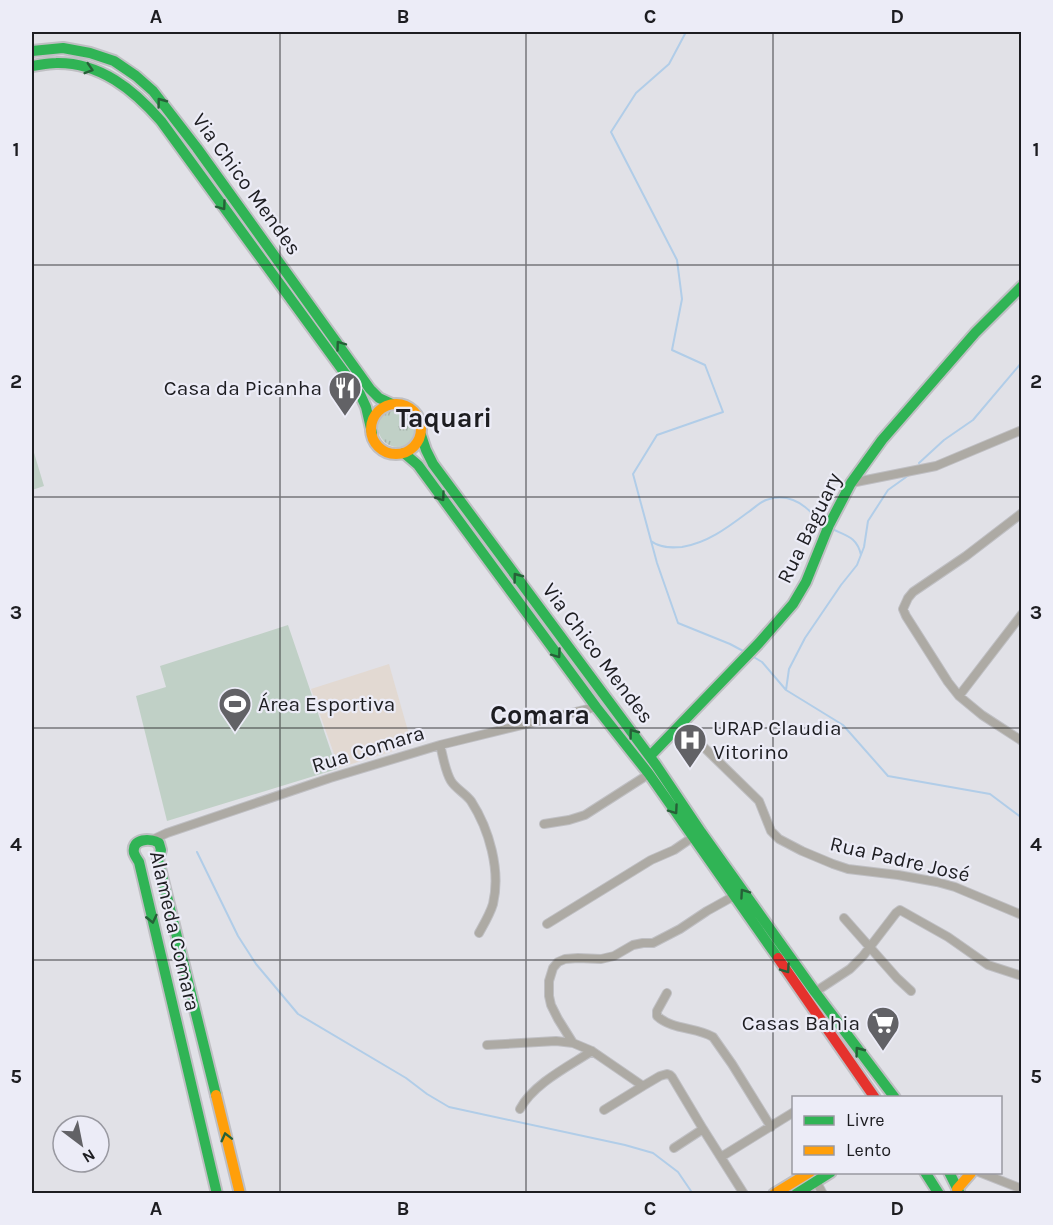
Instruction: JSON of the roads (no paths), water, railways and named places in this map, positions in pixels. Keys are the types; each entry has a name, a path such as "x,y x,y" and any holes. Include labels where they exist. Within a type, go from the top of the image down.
{"main road":[{"name":"Via Chico Mendes","path":"32,51 63,48 90,52 114,62 136,76 153,91 370,388 379,398 392,404"},
{"name":"Via Chico Mendes","path":"32,66 57,63 86,67 112,77 134,92 148,106 360,394 366,407 372,433"},
{"name":"Rua Baguary","path":"650,756 759,643 793,604 806,582 829,525 851,483 882,440 975,333 1022,286"},
{"path":"392,404 402,404 411,408 418,415 421,425 421,435 417,443 404,453 397,454 384,450 374,440 372,433 375,416 380,410 392,404"},
{"name":"Via Chico Mendes","path":"421,435 433,464 650,756 701,832 889,1096"},
{"name":"Via Chico Mendes","path":"404,453 418,465 596,707 649,774 874,1096"},
{"name":"Alameda Comara","path":"217,1194 139,862 134,856 137,844 148,838 154,839 160,845 158,860 240,1194"},
{"path":"139,862 151,865 158,860"},
{"path":"926,1174 939,1194"},
{"path":"950,1174 959,1191 975,1174"},
{"path":"774,1194 813,1177"},
{"path":"796,1194 813,1177"}],"street":[{"path":"851,483 936,466 1022,430"},
{"path":"1022,513 917,590 908,598 904,606 904,612 959,696 982,715 1022,741"},
{"path":"959,696 1022,614"},
{"name":"Rua Comara","path":"154,839 330,778 440,745 596,707"},
{"name":"Rua Padre José","path":"681,725 759,801 771,831 779,838 833,864 855,870 898,875 956,887 1022,915"},
{"path":"440,745 450,779 470,800 478,814 494,858 495,890 492,905 478,933"},
{"path":"544,824 577,819 649,774"},
{"path":"547,924 693,837"},
{"path":"573,1043 558,1019 549,996 549,981 553,968 558,962 578,958 601,959 614,956 633,945 653,943 734,896"},
{"path":"815,992 850,969 900,910 948,937 988,965 1022,976"},
{"path":"844,918 911,991"},
{"path":"667,993 657,1011 657,1016 662,1020 713,1037 771,1127"},
{"path":"487,1045 556,1041 573,1043 592,1051 643,1086"},
{"path":"520,1109 526,1099 545,1082 592,1051"},
{"path":"604,1110 663,1075 670,1075 744,1194"},
{"path":"721,1157 792,1113"},
{"path":"674,1148 703,1129"},
{"path":"979,1174 1022,1189"},
{"path":"813,1177 823,1194"}],"waterway":[{"path":"686,32 669,64 636,93 611,132 677,260 682,299 672,350 705,365 723,412 657,435 633,474 657,563 678,623 745,652"},
{"path":"919,463 944,440 973,420 1022,362"},
{"path":"786,690 789,669 805,638 857,565 864,547 868,521 888,490 909,475"},
{"path":"651,541 670,547 682,547 700,542 724,529 763,501 776,498 787,498 798,502 822,523"},
{"path":"832,529 854,541 861,555"},
{"path":"752,656 762,662 786,690 843,725 888,776 990,794 1022,818"},
{"path":"197,852 238,936 256,964 298,1014 406,1078 449,1107 653,1153 678,1172 693,1194"}],"place":[{"name":"Casa da Picanha","path":"345,417"},
{"name":"Área Esportiva","path":"235,733"},
{"name":"URAP Claudia Vitorino","path":"690,769"},
{"name":"Casas Bahia","path":"883,1052"}],"district":[{"name":"Taquari","path":"444,418"},
{"name":"Comara","path":"540,715"}]}
